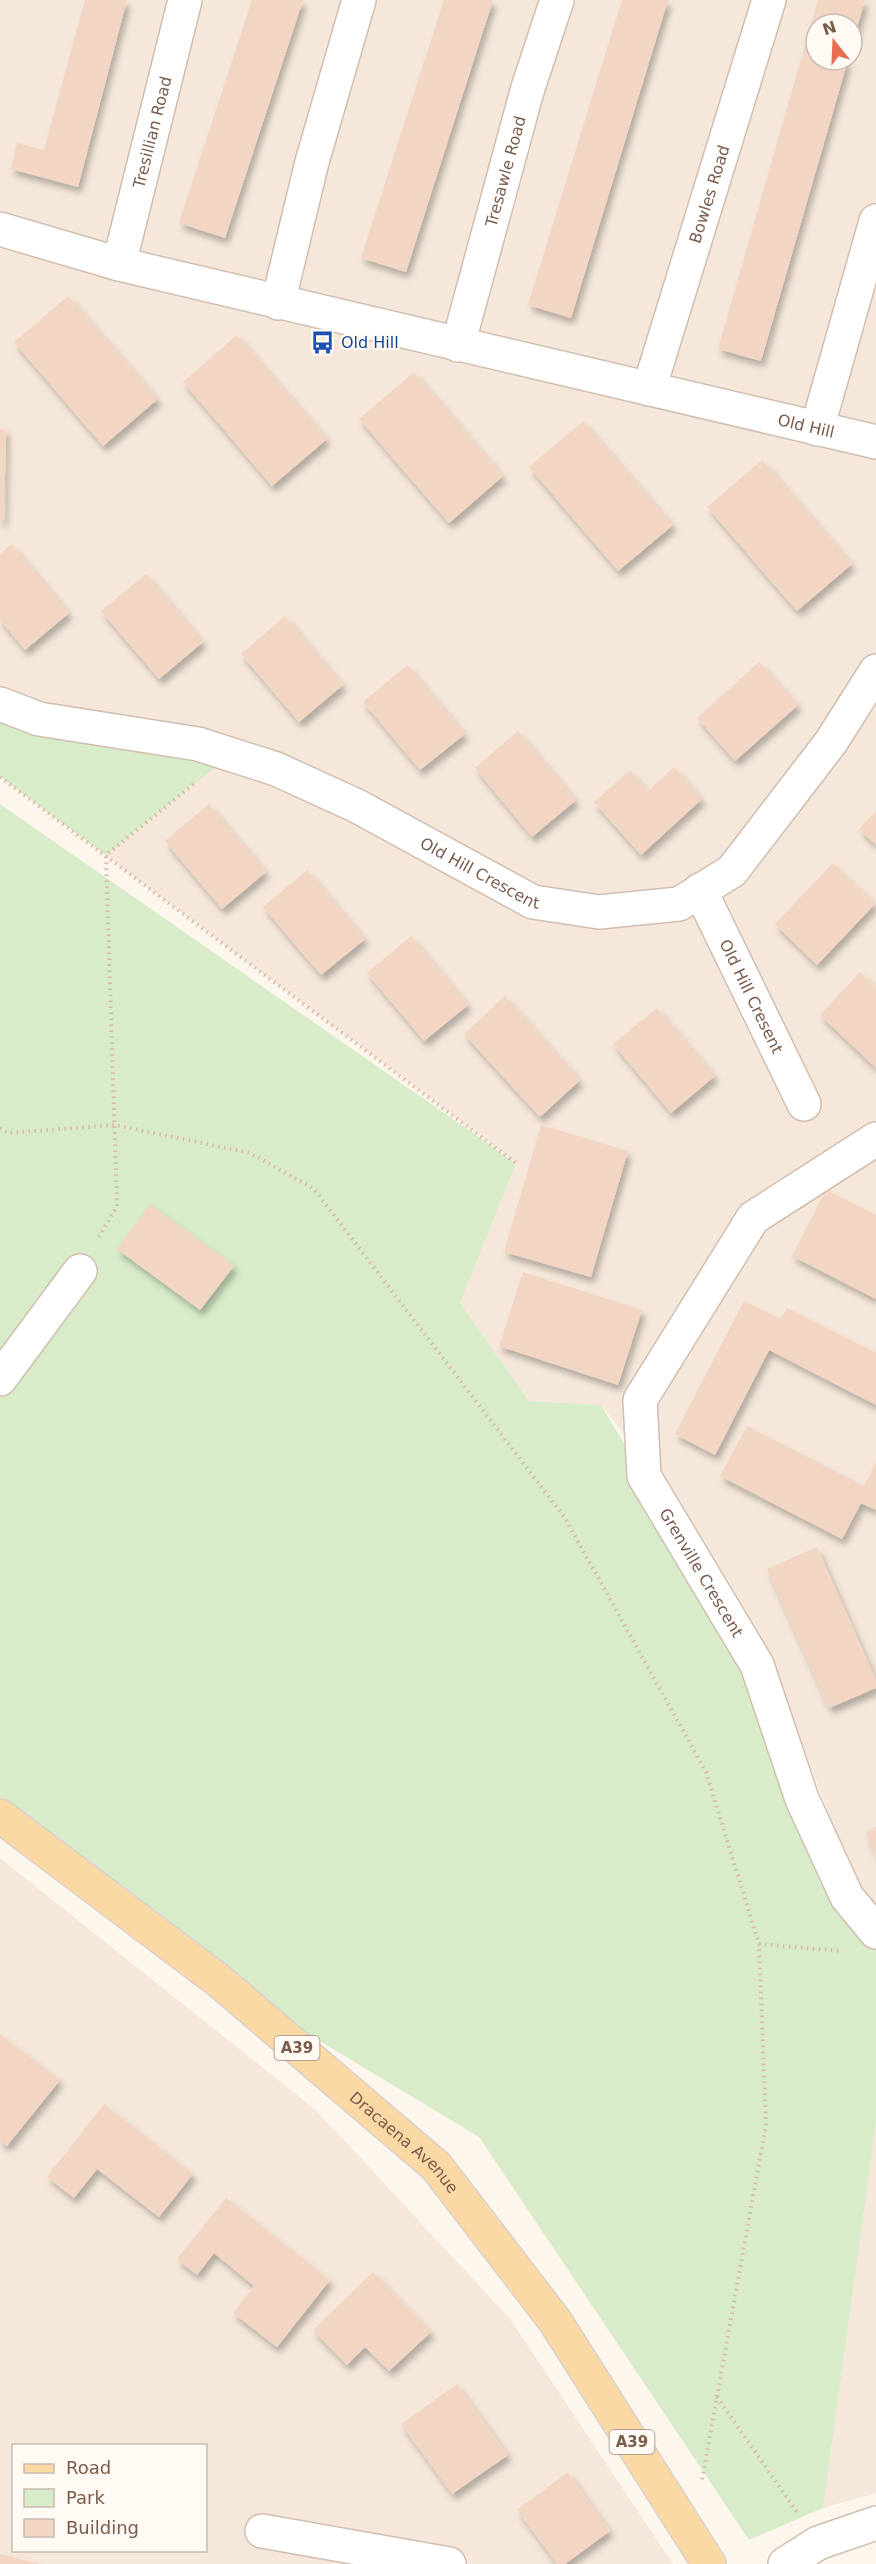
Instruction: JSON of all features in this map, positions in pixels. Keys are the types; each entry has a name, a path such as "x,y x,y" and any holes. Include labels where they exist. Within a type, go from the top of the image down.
{"main road":[{"name":"Dracaena Avenue","path":"0,1816 218,1980 436,2166 555,2321 709,2564"}],"street":[{"name":"Tresillian Road","path":"119,264 184,0"},
{"path":"278,303 312,162 359,0"},
{"name":"Tresawle Road","path":"458,345 527,91 556,0"},
{"name":"Bowles Road","path":"649,389 769,0"},
{"path":"817,429 876,221"},
{"name":"Old Hill","path":"0,229 119,264 278,303 876,442"},
{"name":"Old Hill Crescent","path":"0,704 39,719 198,744 276,769 357,806 533,902 599,912 679,903 732,871 831,742 876,671"},
{"name":"Old Hill Cresent","path":"700,890 804,1104"},
{"name":"Grenville Crescent","path":"864,1942 847,1897 802,1799 757,1665 644,1476 640,1400 753,1218 876,1139"},
{"path":"0,1379 80,1271"},
{"path":"785,2564 818,2543 876,2523"},
{"path":"262,2532 449,2564"}],"path":[{"path":"106,855 231,754"},
{"path":"0,777 516,1163"},
{"path":"106,855 117,1206"},
{"path":"0,1128 8,1133 115,1125 250,1153 314,1189 565,1518 706,1772 759,1944 766,2124 692,2537"},
{"path":"759,1944 864,1942"},
{"path":"717,2396 818,2543"}],"shaded area":[{"path":"0,0 876,0 876,1939 766,1649 661,1480 601,1405 529,1401 460,1303 509,1157 0,777"},
{"path":"0,1858 317,2111 510,2319 673,2564 0,2564"},
{"path":"876,2123 876,2493 823,2508 859,2246"}],"green space":[{"path":"0,704 231,754 106,855 0,777"},
{"path":"0,804 516,1163 460,1303 529,1401 601,1405 757,1665 876,1944 876,2123 823,2508 749,2540 479,2137 218,1980 0,1823"}],"building":[{"path":"85,0 127,0 78,187 11,169 17,143 44,150"},
{"path":"252,0 303,0 225,238 179,223"},
{"path":"444,0 493,0 406,272 361,258"},
{"path":"622,0 668,0 571,318 528,305"},
{"path":"818,0 865,0 862,12 815,12"},
{"path":"804,49 804,72 845,72 761,361 718,349"},
{"path":"68,296 158,399 103,446 14,342"},
{"path":"237,335 327,439 272,486 183,382"},
{"path":"414,372 503,476 449,523 359,419"},
{"path":"583,421 673,525 618,571 529,467"},
{"path":"0,429 6,429 4,521 0,521"},
{"path":"762,460 852,564 797,611 707,507"},
{"path":"12,544 69,613 25,650 0,620 0,554"},
{"path":"146,574 203,642 159,679 101,611"},
{"path":"285,616 343,685 299,722 241,654"},
{"path":"759,662 798,705 735,761 697,718"},
{"path":"407,665 465,734 420,770 363,702"},
{"path":"518,731 576,800 532,837 475,768"},
{"path":"674,767 702,799 641,855 594,802 630,770 648,791"},
{"path":"209,804 266,872 222,909 165,841"},
{"path":"876,811 876,845 859,829"},
{"path":"833,863 875,904 817,965 775,924"},
{"path":"307,870 365,939 321,975 263,907"},
{"path":"411,936 468,1005 424,1041 367,973"},
{"path":"860,972 876,987 876,1068 820,1015"},
{"path":"505,996 580,1080 540,1117 464,1034"},
{"path":"657,1008 715,1076 671,1113 613,1044"},
{"path":"541,1125 628,1151 591,1277 504,1252"},
{"path":"826,1190 876,1215 876,1299 792,1256"},
{"path":"150,1204 234,1266 200,1310 117,1249"},
{"path":"523,1272 642,1310 618,1385 499,1346"},
{"path":"744,1301 781,1319 787,1308 876,1353 876,1405 769,1350 715,1455 675,1434"},
{"path":"747,1426 864,1486 876,1462 876,1510 861,1503 842,1539 720,1476"},
{"path":"817,1547 876,1680 876,1688 829,1708 767,1569"},
{"path":"876,1827 876,1856 866,1832"},
{"path":"0,2034 60,2080 7,2146 0,2140"},
{"path":"104,2104 193,2174 159,2217 97,2169 74,2198 47,2177"},
{"path":"226,2198 330,2280 277,2347 233,2313 254,2286 214,2253 197,2275 177,2259"},
{"path":"373,2272 431,2332 389,2371 365,2347 347,2365 313,2330"},
{"path":"457,2384 508,2455 452,2494 401,2424"},
{"path":"568,2472 610,2531 565,2564 557,2564 517,2510"},
{"path":"0,2554 37,2563 37,2564 0,2564"}],"place":[{"name":"Old Hill","path":"323,342"}]}
